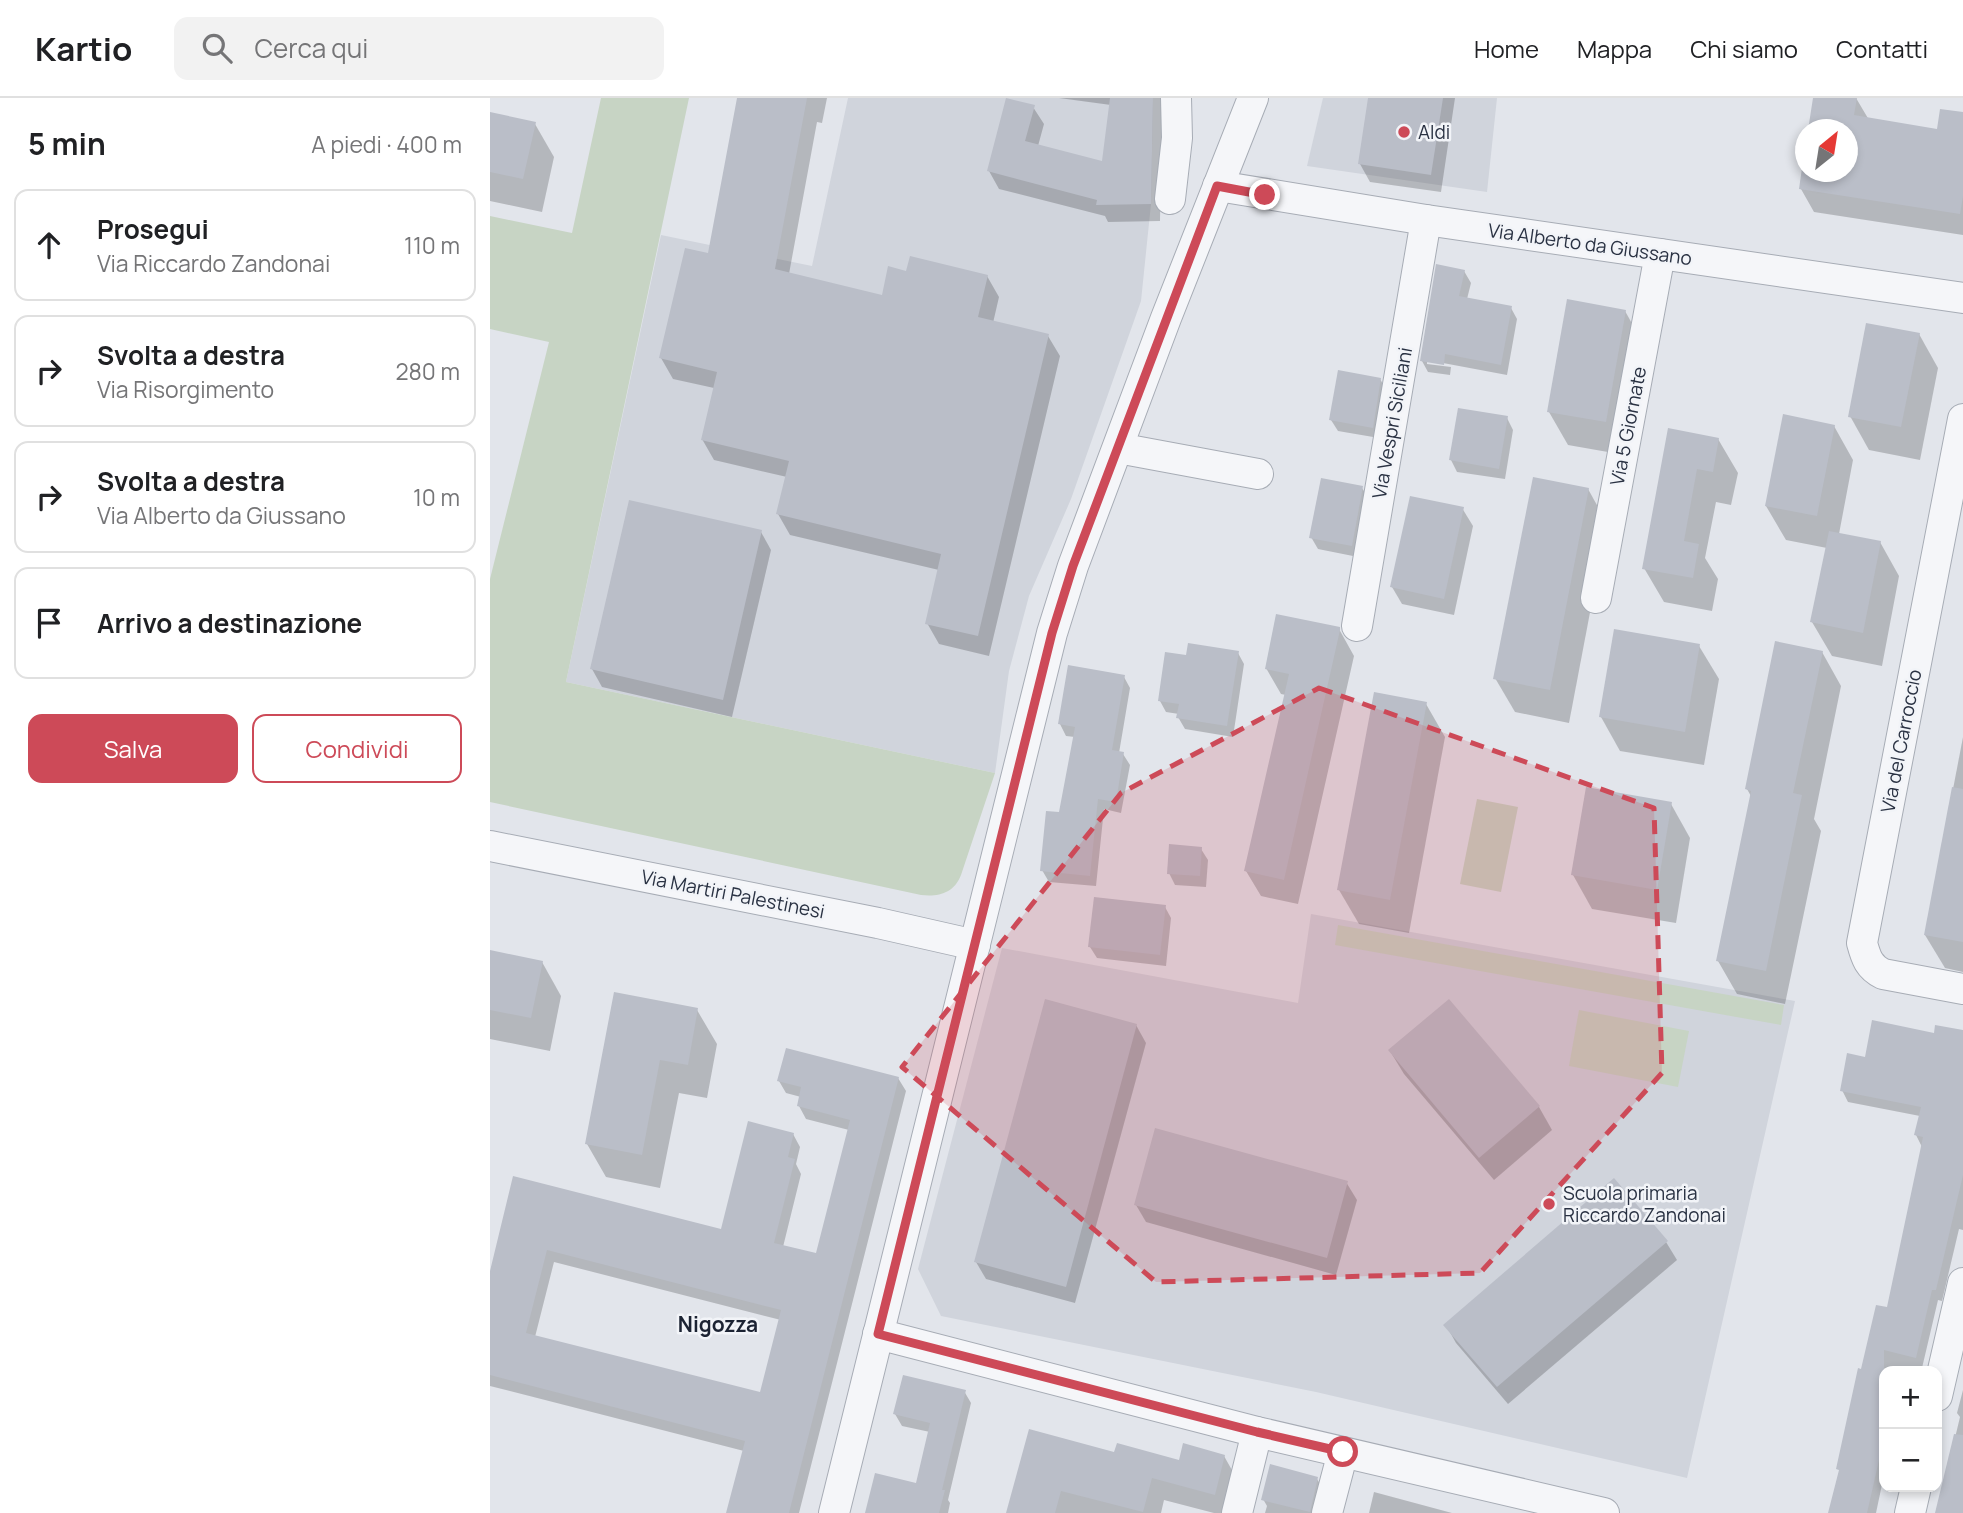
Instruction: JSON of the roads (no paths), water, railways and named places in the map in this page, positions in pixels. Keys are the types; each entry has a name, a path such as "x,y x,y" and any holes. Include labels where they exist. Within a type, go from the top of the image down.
{"street":[{"path":"1170,199 1177,138 1176,98"},
{"path":"834,1513 1052,633 1073,566 1253,98"},
{"name":"Via Alberto da Giussano","path":"1217,186 1426,220 1963,298"},
{"name":"Via Vespri Siciliani","path":"1357,626 1426,220"},
{"name":"Via 5 Giornate","path":"1595,598 1660,254"},
{"name":"Via del Carroccio","path":"1963,419 1863,943 1866,958 1874,969 1883,974 1963,989"},
{"path":"1118,448 1258,474"},
{"name":"Via Martiri Palestinesi","path":"490,846 878,923 975,945"},
{"path":"1942,1374 1963,1283"},
{"path":"878,1334 1558,1508 1604,1513"},
{"path":"1237,1513 1257,1432"},
{"path":"1327,1513 1343,1452"},
{"path":"1910,1513 1915,1492"}],"place":[{"name":"Aldi","path":"1404,132"},
{"name":"Scuola primaria Riccardo Zandonai","path":"1549,1204"}],"district":[{"name":"Nigozza","path":"718,1325"}]}
